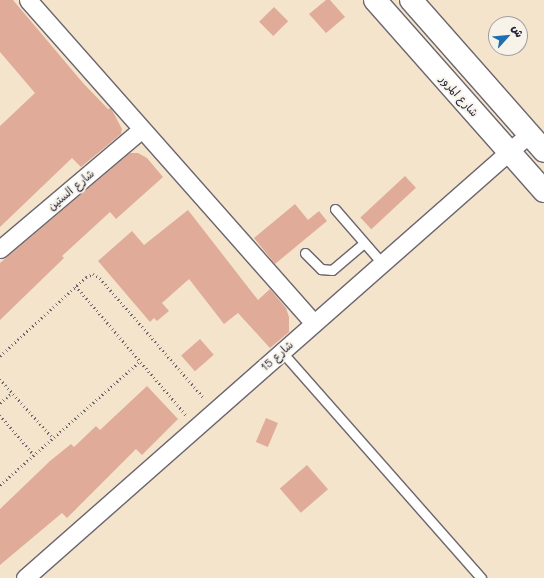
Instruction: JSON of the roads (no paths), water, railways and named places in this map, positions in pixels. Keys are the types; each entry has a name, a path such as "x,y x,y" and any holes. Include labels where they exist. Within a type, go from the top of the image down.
{"street":[{"path":"28,0 141,130 314,323"},
{"name":"شارع المرور","path":"375,0 544,191"},
{"path":"411,0 544,151"},
{"name":"شارع الستين","path":"0,249 141,130"},
{"name":"شارع 15","path":"25,578 529,134"}],"lane":[{"path":"335,209 382,263"},
{"path":"305,253 321,269 332,270 364,243"},
{"path":"282,352 480,578"}]}
